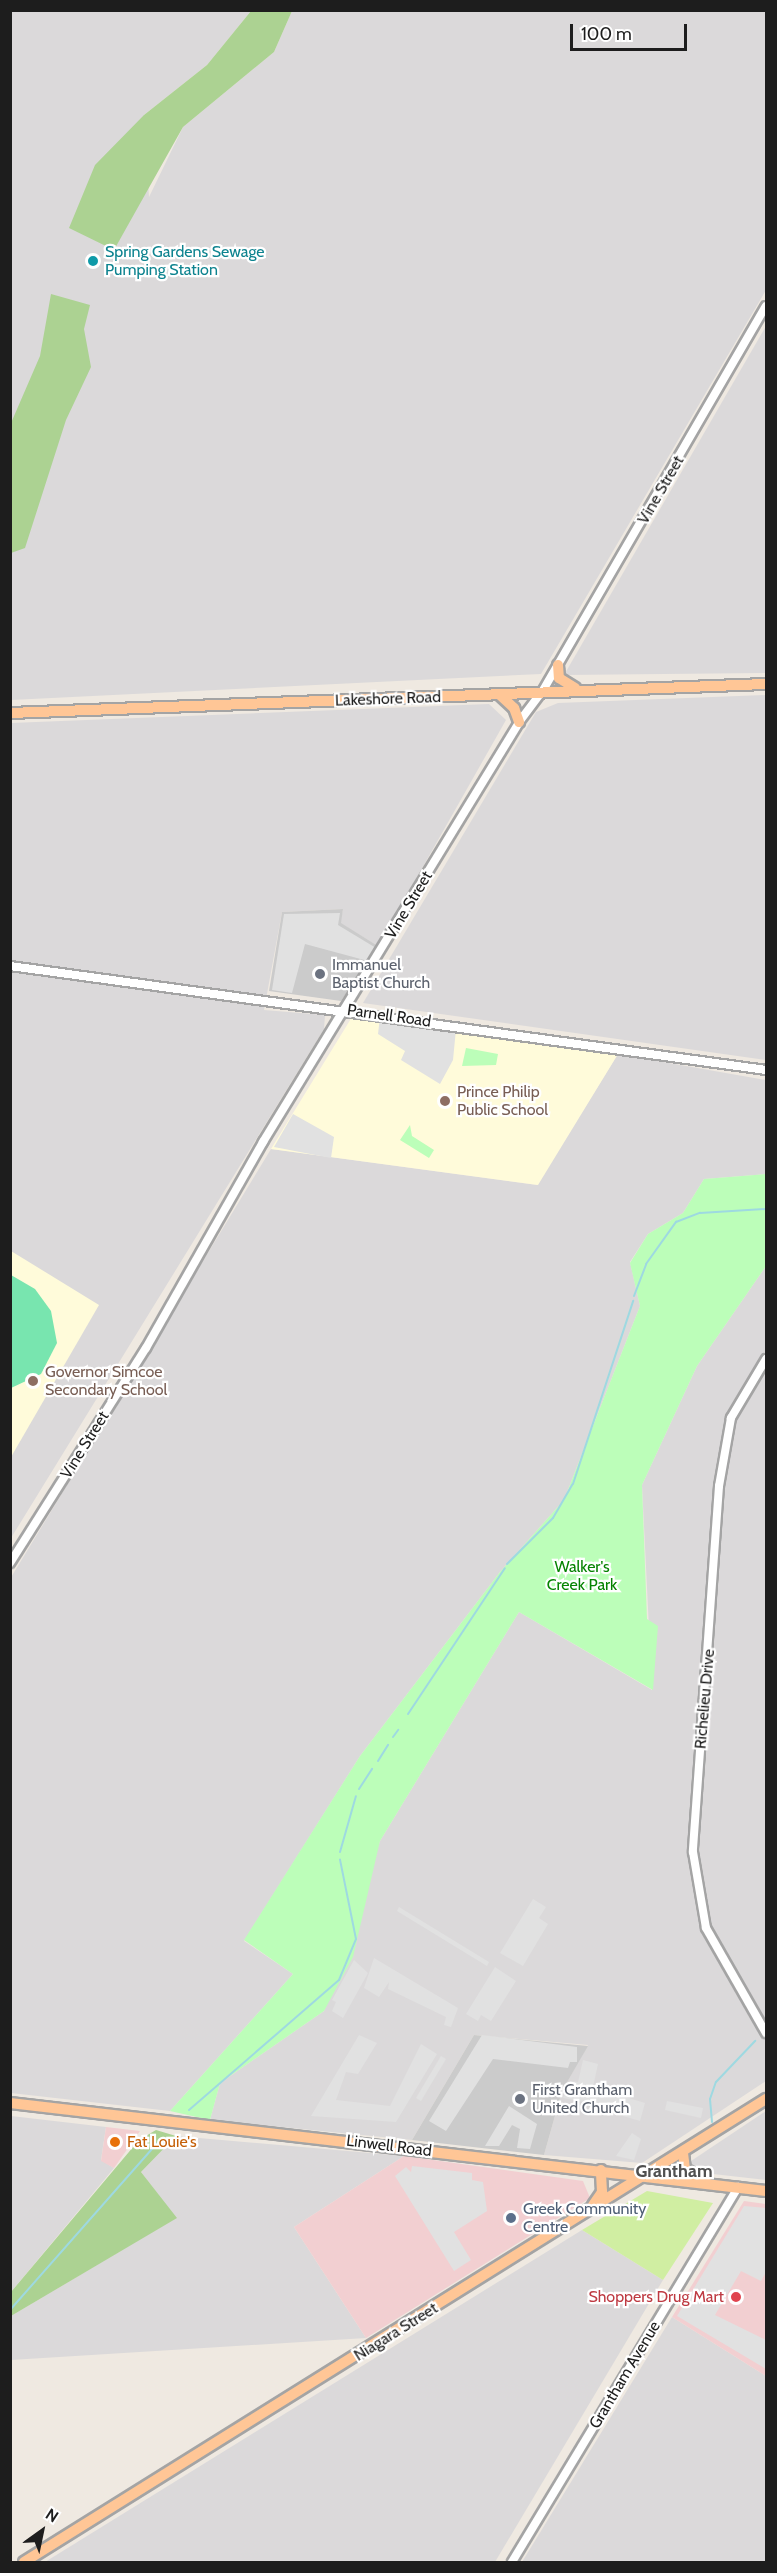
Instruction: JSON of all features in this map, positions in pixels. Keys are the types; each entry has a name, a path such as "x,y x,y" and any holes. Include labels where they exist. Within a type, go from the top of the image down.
{"main road":[{"path":"558,665 564,685 581,690"},
{"name":"Lakeshore Road","path":"10,713 766,684"},
{"path":"499,694 514,708 519,722"},
{"name":"Niagara Street","path":"24,2562 590,2211 766,2099"},
{"name":"Linwell Road","path":"10,2103 766,2191"},
{"path":"682,2153 685,2169 714,2184"},
{"path":"590,2211 602,2192 601,2170"}],"street":[{"name":"Vine Street","path":"10,1563 146,1348 344,1010 519,722 542,692 766,306"},
{"name":"Parnell Road","path":"10,966 344,1010 766,1070"},
{"name":"Richelieu Drive","path":"766,1359 731,1418 718,1486 693,1852 706,1928 766,2033"},
{"name":"Grantham Avenue","path":"512,2562 738,2187"}],"shaded area":[{"path":"11,11 251,11 207,65 144,115 149,197 183,127 274,52 292,11 766,11 766,290 541,674 11,700"},
{"path":"766,326 766,673 564,675"},
{"path":"766,695 766,1060 363,1003 536,712 558,703"},
{"path":"489,704 506,720 378,946 340,923 343,909 282,912 264,1010 325,1015 324,1029 11,1538 11,723"},
{"path":"343,909 341,923 378,946 341,1001 269,991 282,912"},
{"path":"340,913 338,925 376,948 368,961 305,944 292,993 272,990 284,914"},
{"name":"Prince Philip Public School","path":"352,1017 618,1054 538,1185 271,1149"},
{"path":"380,1017 456,1029 453,1060 440,1084 401,1060 405,1051 378,1034"},
{"path":"618,1054 766,1080 766,1174 704,1179 683,1213 648,1234 630,1262 640,1306 564,1500 500,1572 360,1756 244,1941 293,1974 170,2111 11,2093 10,1579 271,1149 537,1185"},
{"path":"293,1114 334,1137 331,1158 274,1147"},
{"name":"Governor Simcoe Secondary School","path":"11,1251 99,1305 11,1457"},
{"path":"766,1266 766,2081 642,2163 544,2155 562,2091 588,2045 474,2035 412,2140 210,2120 220,2083 324,2011 380,1841 519,1612 652,1690 642,1485 697,1366"},
{"path":"533,1899 546,1907 539,1918 548,1924 523,1966 500,1953"},
{"path":"399,1907 489,1962 487,1966 397,1911"},
{"path":"374,1958 458,2008 451,2027 444,2025 446,2017 388,1989 389,1982 379,1997 364,1988"},
{"path":"354,1960 368,1973 343,2018 332,2011 336,2002 332,2000"},
{"path":"495,1967 516,1981 491,2021 481,2015 478,2021 466,2014"},
{"path":"359,2035 377,2043 358,2074 346,2072 336,2100 390,2106 421,2044 437,2054 396,2122 311,2116"},
{"path":"474,2035 588,2046 562,2091 544,2155 412,2140"},
{"path":"482,2035 577,2047 577,2062 570,2062 568,2068 493,2059 446,2131 429,2121"},
{"path":"441,2056 446,2059 421,2101 416,2098"},
{"path":"583,2060 598,2064 593,2087 645,2103 640,2121 623,2116 625,2110 563,2098 570,2081 578,2082"},
{"path":"667,2101 703,2108 701,2118 665,2110"},
{"path":"509,2106 537,2124 530,2149 517,2148 520,2129 512,2125 499,2146 485,2146"},
{"path":"766,2111 766,2180 704,2173 688,2163"},
{"path":"11,2116 106,2127 101,2160 114,2168 11,2292"},
{"path":"106,2127 140,2131 114,2168 101,2161"},
{"path":"632,2133 641,2139 634,2160 616,2156"},
{"path":"176,2136 404,2156 294,2227 366,2338 11,2360 11,2316 176,2218 141,2172"},
{"path":"404,2156 583,2181 590,2198 366,2338 294,2227"},
{"path":"412,2166 472,2173 472,2180 483,2182 487,2211 454,2232 471,2260 454,2271 395,2176 406,2167 411,2172"},
{"path":"744,2201 766,2204 766,2376 672,2317"},
{"path":"744,2206 766,2208 766,2272 761,2281 741,2271 715,2315 766,2340 766,2369 677,2316"},
{"path":"582,2230 663,2280 495,2562 45,2562"},
{"path":"672,2317 766,2376 766,2562 522,2562"}],"green space":[{"path":"251,11 292,11 274,52 183,127 114,250 69,228 95,165 144,115 207,65"},
{"path":"51,294 90,305 84,329 91,367 66,420 25,548 11,553 11,423 40,356"},
{"path":"466,1048 498,1054 496,1065 462,1066"},
{"path":"410,1125 412,1136 434,1150 429,1158 400,1140"},
{"name":"Walker's Creek Park","path":"766,1174 766,1266 697,1366 642,1485 647,1619 658,1626 653,1690 519,1612 380,1841 353,1957 324,2011 220,2083 210,2120 170,2111 293,1974 244,1940 360,1756 500,1572 564,1500 640,1306 630,1263 648,1234 683,1213 704,1179"},
{"path":"11,1275 35,1289 51,1311 57,1343 41,1374 11,1388"},
{"path":"156,2130 176,2136 141,2172 177,2218 11,2316 11,2292 139,2140"},
{"path":"647,2191 713,2203 663,2280 582,2230"}],"waterway":[{"path":"634,1296 646,1264 676,1222 700,1213 766,1209"},
{"path":"507,1564 553,1518 573,1484 633,1301"},
{"path":"408,1714 505,1568"},
{"path":"393,1737 398,1730"},
{"path":"378,1761 388,1745"},
{"path":"359,1789 372,1769"},
{"path":"340,1852 356,1796"},
{"path":"189,2110 339,1980 356,1939 340,1860"},
{"path":"712,2122 710,2099 716,2082 755,2041"},
{"path":"10,2310 157,2143"}],"place":[{"name":"Spring Gardens Sewage Pumping Station","path":"93,261"},
{"name":"Immanuel Baptist Church","path":"320,974"},
{"name":"Prince Philip Public School","path":"445,1101"},
{"name":"Governor Simcoe Secondary School","path":"33,1381"},
{"name":"First Grantham United Church","path":"520,2099"},
{"name":"Fat Louie's","path":"115,2142"},
{"name":"Greek Community Centre","path":"511,2218"},
{"name":"Shoppers Drug Mart","path":"736,2297"}],"district":[{"name":"Grantham","path":"674,2171"}]}
